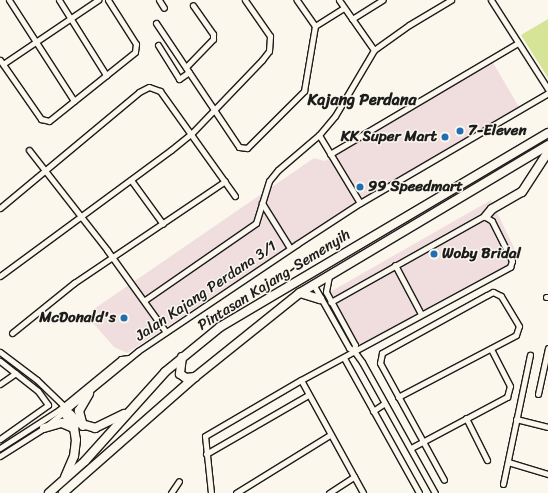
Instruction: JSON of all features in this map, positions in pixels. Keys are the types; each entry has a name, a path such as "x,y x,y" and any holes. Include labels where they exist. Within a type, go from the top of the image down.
{"highway":[{"name":"Pintasan Kajang-Semenyih","path":"49,493 64,480 182,356 247,309 548,133"},
{"name":"Pintasan Kajang-Semenyih","path":"63,493 195,377 300,293 330,273 548,145"},
{"path":"486,216 492,209 522,192 548,152"},
{"path":"300,293 320,299"},
{"path":"182,356 180,374 186,378 195,377"},
{"path":"83,426 79,411 89,394"},
{"path":"64,409 83,426 100,427 119,415 126,414"},
{"path":"64,409 74,428 75,450 64,480"},
{"path":"44,428 62,423 74,428"}],"street":[{"path":"10,0 74,101"},
{"path":"59,0 106,75"},
{"path":"98,0 37,41 1,62 40,119 48,121 135,52 136,44 108,0"},
{"path":"159,0 164,8"},
{"path":"0,276 82,217 191,134 269,51 270,36 245,0"},
{"path":"156,23 239,147 247,148 304,91 315,26 297,0"},
{"path":"339,0 374,50"},
{"path":"352,19 383,0"},
{"path":"144,300 256,223 269,181 278,170 319,135 335,116 374,50 409,25 451,0"},
{"path":"491,0 548,89"},
{"path":"158,45 179,79 213,39 213,34 193,5"},
{"path":"315,26 344,8"},
{"path":"330,154 518,43"},
{"path":"0,208 139,92 153,87 160,91 235,196"},
{"name":"Jalan Kajang Perdana 3/1","path":"130,358 166,332 360,202 548,93"},
{"path":"319,135 360,202"},
{"path":"29,150 112,256 166,332"},
{"path":"131,180 163,224"},
{"path":"12,333 74,283 225,181"},
{"path":"262,203 290,248"},
{"path":"211,493 206,454 206,436 301,380 510,267 512,261 492,221 486,216 395,265 331,302"},
{"path":"395,265 421,314"},
{"path":"330,273 326,292 355,345 354,351"},
{"path":"313,284 320,299 349,348 354,351 411,448 435,493"},
{"path":"398,397 516,335 519,326 502,296 493,292 382,353 380,363 398,397 422,442 444,480"},
{"path":"538,394 545,374 548,348"},
{"path":"411,448 507,397 510,386 491,349"},
{"path":"0,352 58,401 64,409"},
{"path":"503,484 530,355"},
{"path":"0,448 89,394 130,358"},
{"path":"0,455 19,445 44,428 120,359 130,358"},
{"path":"344,358 419,493"},
{"path":"0,361 16,373 48,402 47,406 0,437 6,444 19,445"},
{"path":"0,384 16,373"},
{"path":"301,380 363,493"},
{"path":"206,454 308,395"},
{"path":"373,411 385,404"},
{"path":"466,418 488,460"},
{"path":"516,420 548,427"},
{"path":"236,493 330,435"},
{"path":"0,455 6,444"},
{"path":"508,462 548,474"},
{"path":"329,493 354,477"},
{"path":"171,493 179,481"}],"shaded area":[{"path":"492,61 519,107 356,202 127,353 114,347 94,324 91,311 314,158 325,161"},
{"path":"491,200 518,256 512,269 365,350 356,343 330,292"}],"green space":[{"path":"548,19 548,78 521,35"}],"place":[{"name":"7-Eleven","path":"460,131"},
{"name":"KK Super Mart","path":"445,137"},
{"name":"99 Speedmart","path":"360,187"},
{"name":"Woby Bridal","path":"434,254"},
{"name":"McDonald's","path":"124,318"}],"district":[{"name":"Kajang Perdana","path":"362,100"}]}
